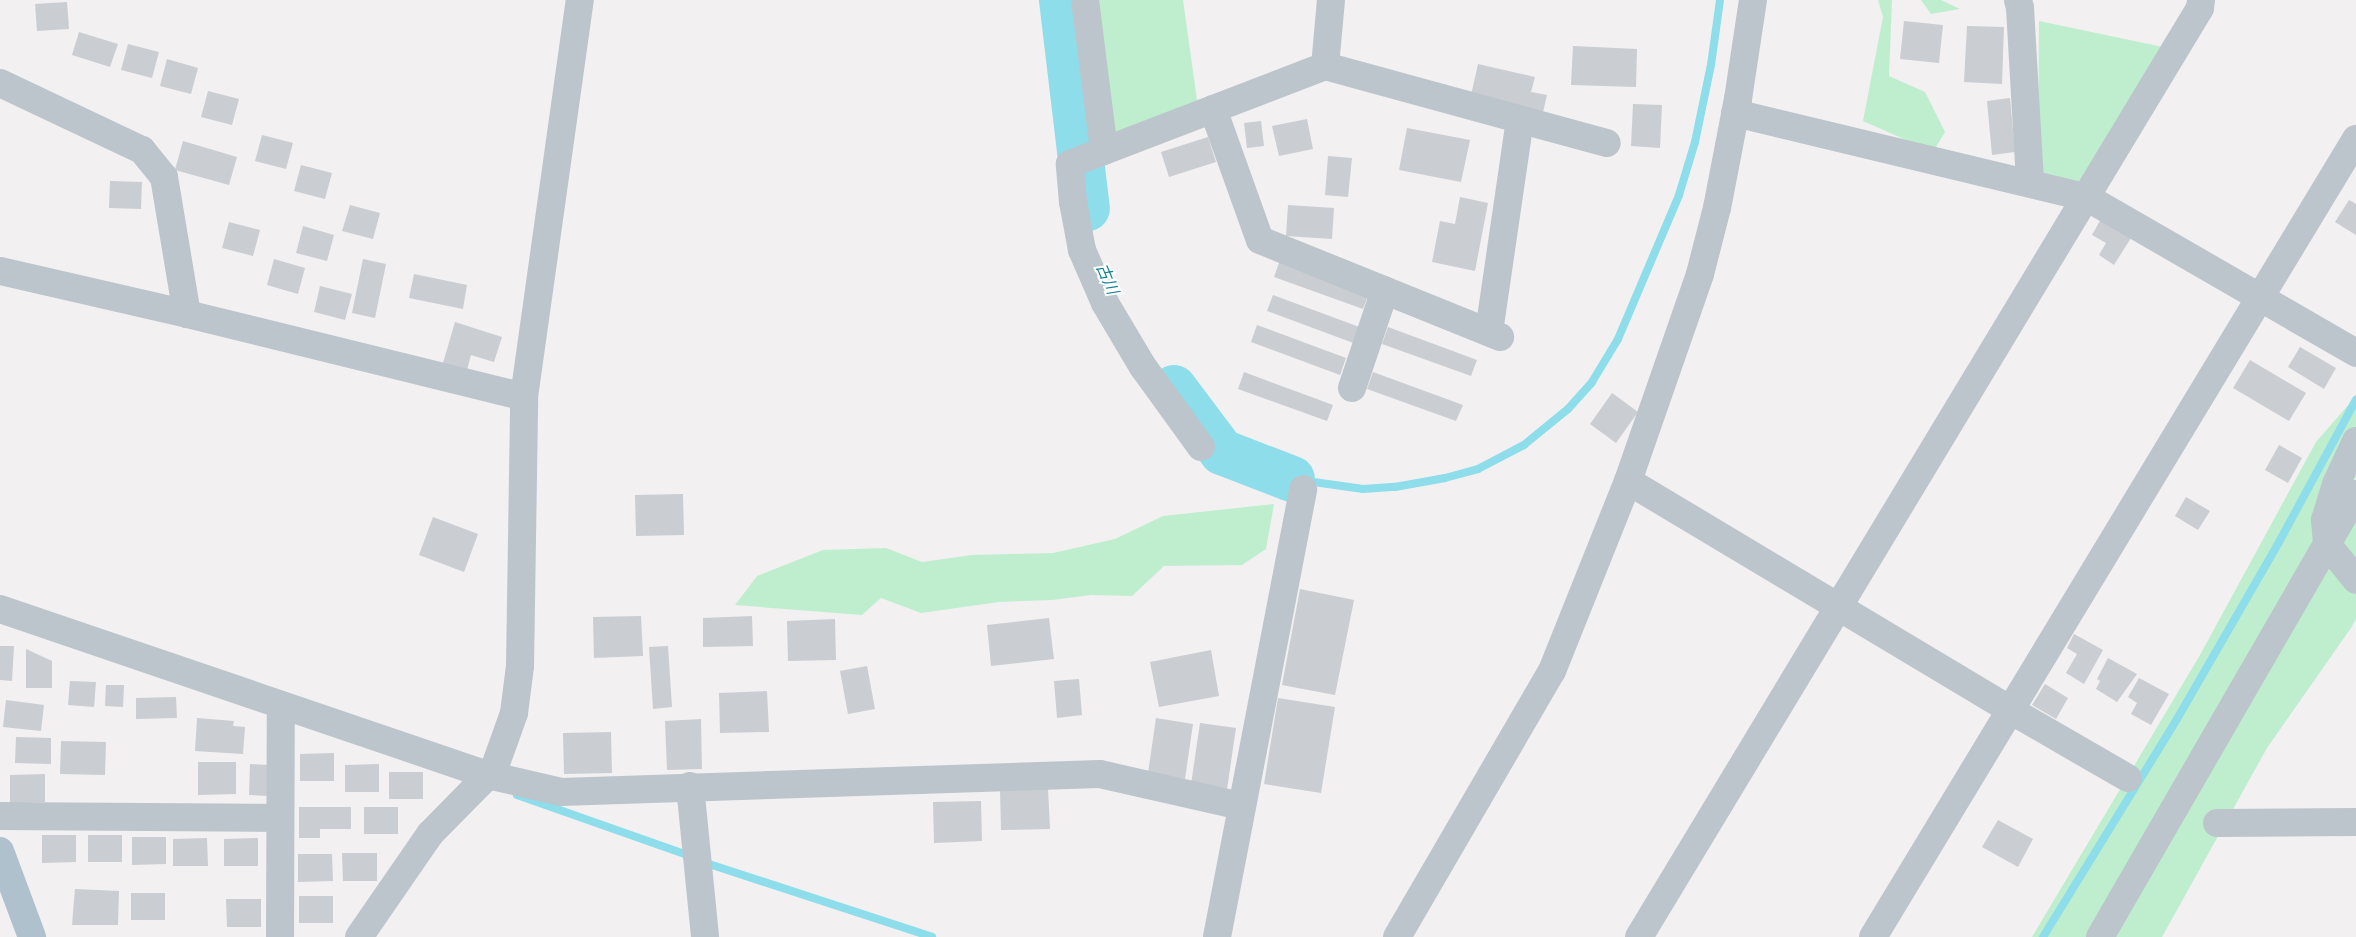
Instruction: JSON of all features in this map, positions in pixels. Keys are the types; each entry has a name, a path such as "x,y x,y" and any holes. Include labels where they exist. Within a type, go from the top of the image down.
{"main road":[{"path":"0,850 32,937"}],"street":[{"path":"359,937 430,834 494,769 514,713 520,666 524,397 580,0"},
{"path":"1085,0 1104,151"},
{"path":"1324,66 1331,0"},
{"path":"1397,937 1552,671 1628,481 1700,274 1717,208 1753,0"},
{"path":"2018,0 2021,18 2030,183"},
{"path":"1639,937 2202,2"},
{"path":"1201,447 1138,359 1105,303 1082,250 1073,202 1070,164 1324,66 1607,143"},
{"path":"0,83 142,150 159,170 164,177 187,314"},
{"path":"1213,109 1260,240 1495,334 1520,120"},
{"path":"1735,112 2086,196 2356,353"},
{"path":"1873,937 2356,139"},
{"path":"0,271 187,314 524,397"},
{"path":"1352,388 1385,290"},
{"path":"2356,441 2329,503 2325,520 2328,544 2356,580"},
{"path":"1628,481 2010,710 2128,778"},
{"path":"1217,937 1303,489"},
{"path":"2100,937 2356,494"},
{"path":"0,609 488,775 561,792 690,786 1100,774 1241,806"},
{"path":"280,937 281,705"},
{"path":"690,786 706,937"},
{"path":"0,816 280,818"},
{"path":"2217,823 2356,822"}],"green space":[{"path":"1079,0 1183,0 1199,114 1102,137"},
{"path":"1878,0 1892,0 1889,76 1925,92 1945,132 1933,152 1863,121 1883,17"},
{"path":"1921,0 1941,0 1960,9 1931,14"},
{"path":"2039,21 2163,47 2090,190 2038,176"},
{"path":"2356,396 2356,477 2204,742 2356,497 2356,619 2351,628 2267,748 2162,937 2032,937 2200,655 2316,442"},
{"path":"1274,504 1266,549 1242,565 1164,566 1132,596 1091,595 1052,600 999,602 921,613 881,598 862,615 735,605 757,576 823,550 886,548 922,562 972,555 1053,553 1115,539 1163,516"}],"building":[{"path":"67,2 69,29 37,31 35,4"},
{"path":"1904,21 1943,25 1939,63 1900,59"},
{"path":"1967,26 2004,27 2002,84 1964,82"},
{"path":"79,32 118,44 110,67 72,55"},
{"path":"128,44 159,52 152,78 121,70"},
{"path":"1573,46 1637,49 1636,87 1571,85"},
{"path":"167,59 198,68 191,94 160,86"},
{"path":"1478,64 1535,77 1531,92 1547,95 1543,112 1471,95"},
{"path":"208,91 239,99 232,125 201,117"},
{"path":"2010,98 2015,152 1992,155 1987,101"},
{"path":"1633,104 1662,105 1660,148 1631,146"},
{"path":"1307,119 1313,149 1279,156 1272,126"},
{"path":"1261,121 1264,146 1247,148 1244,123"},
{"path":"1407,128 1470,140 1461,182 1399,170"},
{"path":"262,135 293,143 286,169 255,161"},
{"path":"1208,137 1216,162 1169,177 1161,152"},
{"path":"183,141 237,157 229,185 175,170"},
{"path":"1328,156 1352,158 1348,197 1325,195"},
{"path":"301,165 332,173 325,199 294,191"},
{"path":"110,181 142,182 141,209 109,208"},
{"path":"1460,197 1488,203 1475,271 1432,262 1440,221 1455,224"},
{"path":"2349,200 2356,204 2356,235 2335,222"},
{"path":"350,205 380,213 373,239 342,231"},
{"path":"1288,205 1334,208 1332,239 1286,236"},
{"path":"2101,219 2131,238 2114,265 2099,255 2106,243 2092,235"},
{"path":"229,222 260,230 253,256 222,248"},
{"path":"303,226 334,235 327,261 296,253"},
{"path":"274,259 305,268 298,294 267,285"},
{"path":"363,259 386,264 375,318 352,313"},
{"path":"1280,260 1369,293 1363,309 1274,277"},
{"path":"414,274 467,285 463,309 409,298"},
{"path":"320,286 352,294 345,320 314,312"},
{"path":"1273,295 1362,328 1356,344 1267,311"},
{"path":"455,322 502,337 494,362 471,355 467,370 443,363"},
{"path":"1257,325 1346,358 1340,375 1251,342"},
{"path":"1388,327 1477,360 1471,376 1382,344"},
{"path":"2300,347 2336,368 2324,389 2288,367"},
{"path":"2250,360 2306,393 2289,421 2233,388"},
{"path":"1244,372 1333,405 1327,421 1238,389"},
{"path":"1373,372 1463,405 1456,421 1367,389"},
{"path":"1612,393 1638,412 1616,443 1590,424"},
{"path":"2279,445 2302,458 2288,483 2265,470"},
{"path":"683,494 684,535 636,536 635,495"},
{"path":"2186,497 2210,511 2198,530 2175,516"},
{"path":"433,517 478,534 464,572 419,555"},
{"path":"1300,589 1354,600 1335,695 1282,685"},
{"path":"641,616 643,656 594,658 593,617"},
{"path":"752,616 753,646 703,647 703,618"},
{"path":"1049,618 1054,659 991,666 987,625"},
{"path":"835,619 836,660 788,661 787,621"},
{"path":"2074,634 2103,650 2084,684 2066,673 2077,654 2067,648"},
{"path":"0,646 14,646 12,681 0,680"},
{"path":"668,646 672,707 653,709 649,647"},
{"path":"26,649 52,661 52,688 26,688"},
{"path":"1211,650 1219,696 1159,707 1150,662"},
{"path":"2108,658 2137,674 2117,702 2096,689 2100,681 2097,679"},
{"path":"867,666 875,709 848,714 840,671"},
{"path":"2139,678 2169,694 2151,725 2131,714 2137,703 2128,697"},
{"path":"1079,679 1082,715 1057,718 1054,681"},
{"path":"70,681 96,682 94,707 68,705"},
{"path":"2045,684 2068,698 2056,719 2032,705"},
{"path":"106,685 124,685 123,707 105,706"},
{"path":"767,691 769,732 720,733 719,693"},
{"path":"176,697 177,718 136,719 136,698"},
{"path":"1278,698 1335,707 1321,793 1264,784"},
{"path":"6,700 44,705 41,731 3,727"},
{"path":"197,718 234,721 233,726 245,727 243,754 195,751"},
{"path":"1156,718 1193,724 1185,779 1148,773"},
{"path":"701,719 702,769 667,770 665,721"},
{"path":"1200,723 1236,728 1226,796 1190,791"},
{"path":"611,732 612,773 564,774 563,733"},
{"path":"16,737 51,738 51,764 15,763"},
{"path":"61,741 106,742 105,775 60,774"},
{"path":"334,753 334,781 300,781 300,754"},
{"path":"198,762 236,762 236,794 198,795"},
{"path":"250,764 269,765 268,796 249,795"},
{"path":"379,764 379,792 345,792 345,765"},
{"path":"389,772 423,772 423,799 389,799"},
{"path":"45,774 45,802 10,803 10,775"},
{"path":"1048,788 1050,829 1001,830 1000,789"},
{"path":"981,801 982,841 934,843 933,802"},
{"path":"299,807 351,807 351,829 320,829 320,838 299,838"},
{"path":"364,807 398,807 398,834 364,834"},
{"path":"1998,820 2033,839 2018,867 1982,847"},
{"path":"42,835 76,835 76,862 42,863"},
{"path":"88,835 122,835 122,862 88,862"},
{"path":"132,837 166,837 166,864 132,865"},
{"path":"207,838 208,866 173,866 173,839"},
{"path":"258,838 258,866 224,866 224,839"},
{"path":"342,853 377,853 377,881 343,881"},
{"path":"298,854 332,854 333,881 298,882"},
{"path":"75,889 119,891 118,925 72,925"},
{"path":"131,893 165,893 165,920 131,920"},
{"path":"299,896 333,896 333,923 299,923"},
{"path":"226,899 261,899 261,927 227,927"}],"waterway":[{"name":"古川","path":"1062,0 1087,209"},
{"path":"1289,492 1292,479 1363,489 1395,487 1445,478 1478,469 1524,445 1568,409 1592,382 1618,339 1679,195 1695,142 1711,65 1720,0"},
{"name":"古川","path":"1174,388 1222,452 1292,479"},
{"path":"2043,937 2177,719 2278,544 2356,400"},
{"path":"517,795 690,856"},
{"path":"703,862 932,937"}]}
